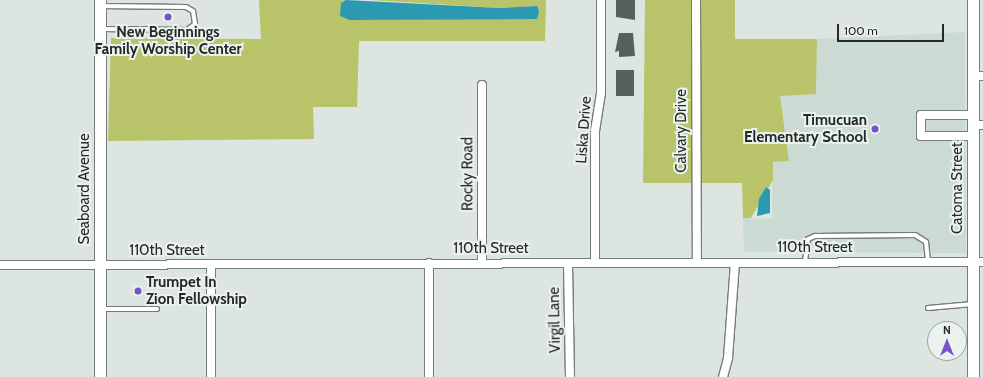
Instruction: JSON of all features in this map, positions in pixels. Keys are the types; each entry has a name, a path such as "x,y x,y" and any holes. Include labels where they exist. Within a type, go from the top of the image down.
{"street":[{"name":"Liska Drive","path":"595,263 595,131 601,93 601,0"},
{"name":"Calvary Drive","path":"696,0 697,263"},
{"name":"Catoma Street","path":"973,0 978,76 976,125 978,262 973,304 973,377"},
{"name":"Seaboard Avenue","path":"100,3 100,377"},
{"name":"Rocky Road","path":"482,85 482,263"},
{"path":"921,115 976,125 921,136 921,115"},
{"name":"110th Street","path":"0,265 978,262"},
{"path":"429,263 429,377"},
{"name":"Virgil Lane","path":"568,263 570,377"},
{"path":"723,377 728,358 735,263"},
{"path":"211,377 212,265"}],"lane":[{"path":"100,3 186,7 193,12 195,24 187,30 100,29"},
{"path":"805,262 806,244 814,236 915,235 926,242 928,262"},
{"path":"928,308 973,304"},
{"path":"100,308 157,308"}],"shaded area":[{"name":"Timucuan Elementary School","path":"965,32 966,253 744,252 743,218 772,219 773,162 789,161 780,96 816,93 817,39"}],"green space":[{"path":"259,0 346,0 341,3 350,20 537,18 537,6 500,8 370,0 546,0 545,41 359,41 357,107 313,107 314,139 108,141 111,38 261,39"},
{"path":"645,0 735,0 735,39 817,39 816,94 780,96 789,161 773,162 773,180 751,218 743,218 742,183 643,183"}],"water":[{"path":"346,0 500,8 537,6 539,11 537,19 350,20 340,16 341,3"},
{"path":"766,187 770,190 770,213 757,216 759,199"}],"building":[{"path":"616,0 635,0 635,20 616,17"},
{"path":"619,33 633,33 635,56 619,57 619,51 615,52"},
{"path":"616,70 634,70 634,96 616,96"}],"place":[{"name":"New Beginnings Family Worship Center","path":"168,17"},
{"name":"Timucuan Elementary School","path":"875,129"},
{"name":"Trumpet In Zion Fellowship","path":"138,291"}]}
